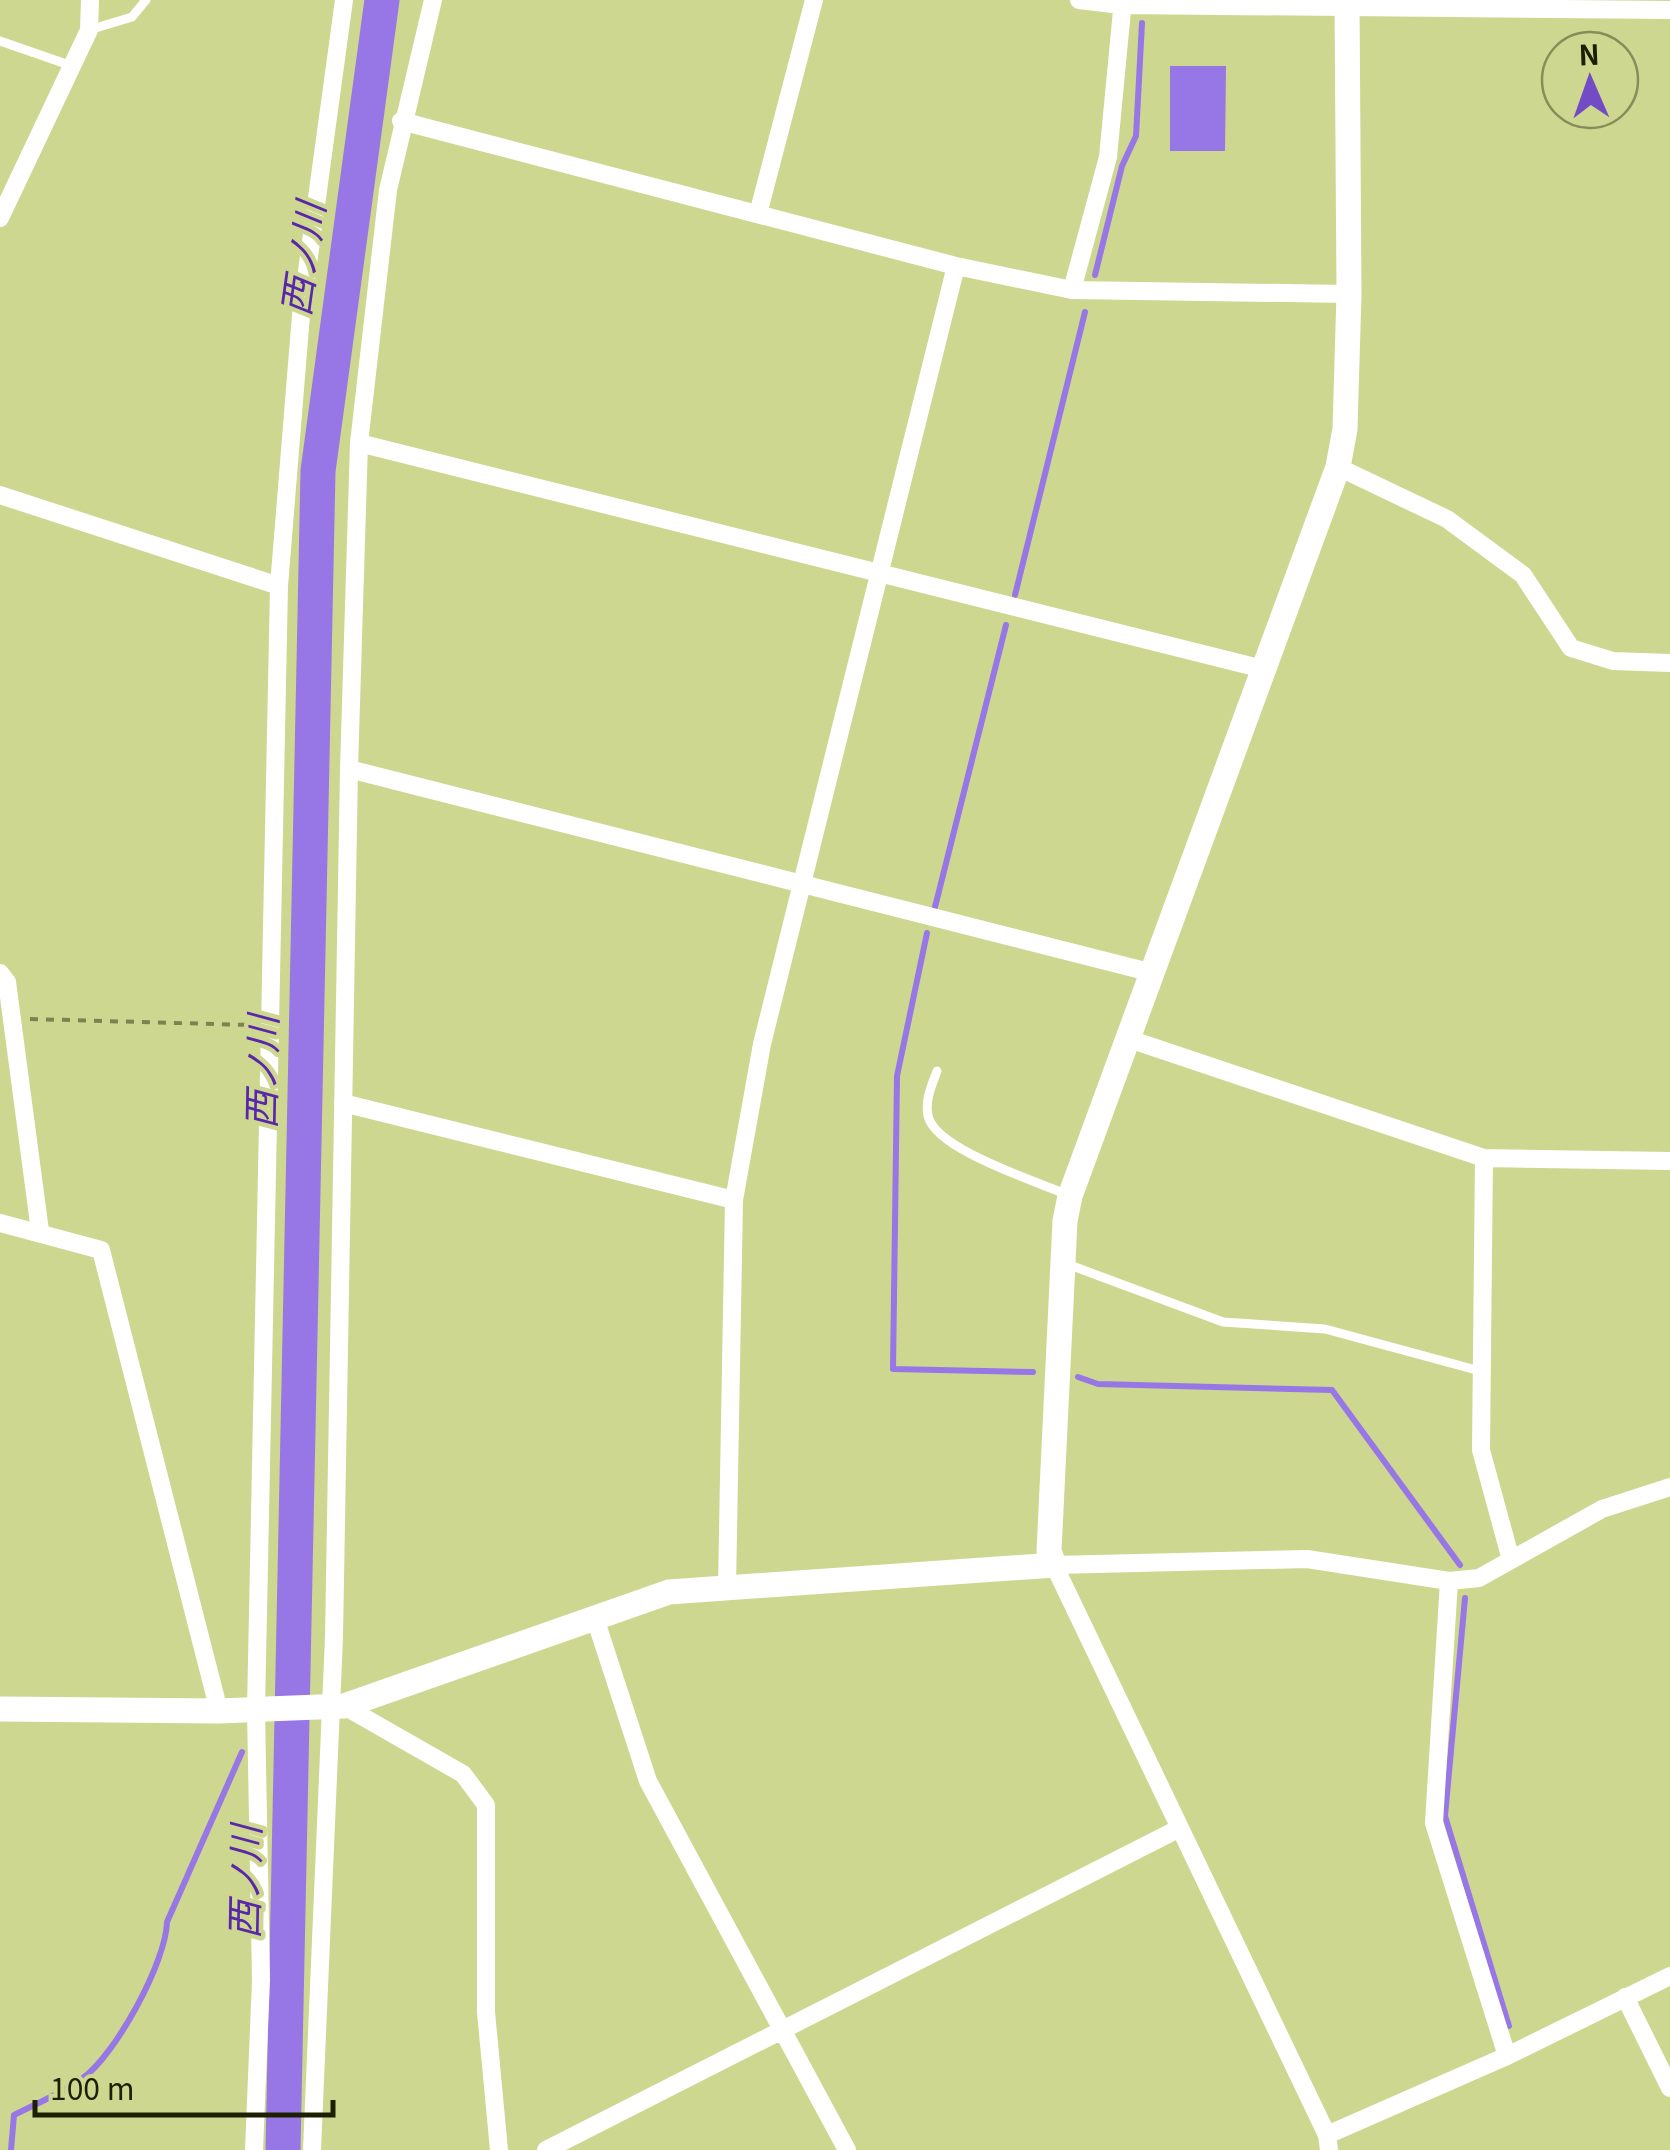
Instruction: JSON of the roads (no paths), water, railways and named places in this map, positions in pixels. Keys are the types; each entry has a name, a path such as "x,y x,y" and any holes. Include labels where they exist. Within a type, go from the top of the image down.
{"street":[{"path":"0,218 89,30 90,0"},
{"path":"254,2150 261,1980 270,1026 279,586 301,316 343,0"},
{"path":"312,2150 329,1707 348,769 359,443 373,294 401,121 432,0"},
{"path":"758,214 814,0"},
{"path":"1080,0 1670,10"},
{"path":"1072,290 1108,157 1122,2"},
{"path":"1346,3 1349,294 1345,429 1338,467 1267,670 1070,1196 1049,1551 1328,2142 1670,1976"},
{"path":"401,121 956,266 1072,290 1349,294"},
{"path":"727,1588 734,1200 762,1044 956,266"},
{"path":"359,443 1267,670"},
{"path":"1338,467 1447,519 1523,576 1570,648 1613,662 1670,662"},
{"path":"0,495 279,586"},
{"path":"348,769 1152,973"},
{"path":"0,973 7,982 40,1231"},
{"path":"1129,1038 1484,1158 1670,1160"},
{"path":"343,1103 734,1200"},
{"path":"1484,1158 1482,1450 1511,1560"},
{"path":"0,1223 101,1250 219,1711"},
{"path":"0,1709 219,1711 329,1707 670,1592 1054,1565 1308,1559 1449,1581 1479,1578 1602,1508 1670,1487"},
{"path":"1449,1581 1434,1823 1507,2056"},
{"path":"594,1615 648,1781 848,2150"},
{"path":"329,1707 463,1774 486,1804 486,2012 499,2150"},
{"path":"546,2150 1178,1829"},
{"path":"1625,1997 1670,2088"}],"lane":[{"path":"89,30 132,17 146,0"},
{"path":"0,41 72,66"},
{"path":"937,1071 927,1099 929,1121 947,1142 1070,1196"},
{"path":"1064,1264 1223,1322 1325,1329 1480,1371"}],"waterway":[{"name":"西ノ川","path":"283,2150 318,471 382,0"},
{"path":"1095,275 1122,166 1136,136 1142,23"},
{"path":"1015,595 1085,312"},
{"path":"935,907 1006,625"},
{"path":"927,933 897,1076 893,1369 1033,1372"},
{"path":"1078,1377 1098,1384 1332,1390 1460,1565"},
{"path":"1465,1598 1445,1816 1509,2026"},
{"path":"11,2150 14,2115 83,2078 124,2029 149,1983 167,1922 242,1752"}]}
